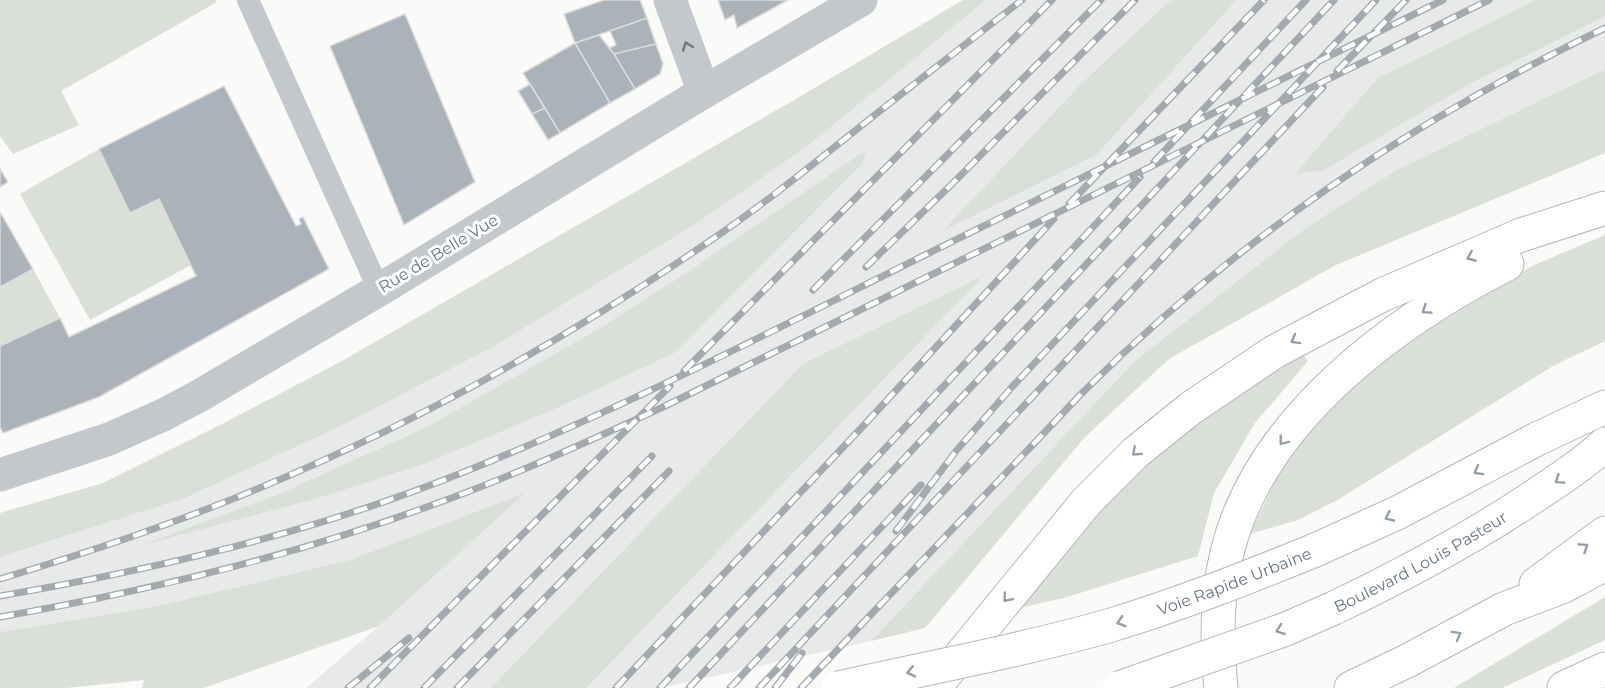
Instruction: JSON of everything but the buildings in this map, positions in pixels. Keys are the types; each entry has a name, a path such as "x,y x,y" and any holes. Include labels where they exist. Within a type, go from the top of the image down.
{"highway":[{"path":"934,688 1061,531 1112,474 1160,432 1224,384 1274,352 1382,295 1521,235 1605,209"},
{"path":"1221,688 1218,624 1220,592 1232,535 1257,479 1272,454 1292,429 1309,408 1358,362 1412,319 1462,286 1528,253 1605,209"},
{"name":"Voie Rapide Urbaine","path":"838,688 1054,640 1109,625 1215,589 1313,551 1397,513 1605,406"},
{"name":"Boulevard Louis Pasteur","path":"1119,688 1286,628 1397,578 1480,532 1580,466 1605,444"},
{"path":"1504,609 1574,554 1605,533"},
{"path":"1351,688 1504,609 1564,586 1605,564"},
{"path":"1564,688 1605,669"}],"street":[{"path":"670,0 704,92"},
{"name":"Rue de Belle Vue","path":"0,475 109,439 198,396 379,290 704,92 861,0"}],"lane":[{"path":"248,0 379,290"}],"shaded area":[{"path":"0,0 215,0 217,2 61,91 79,125 13,154 0,136"},
{"path":"963,0 986,0 806,147 691,227 491,348 341,426 185,498 0,557 0,513 103,483 342,361"},
{"path":"986,0 1605,0 1605,69 1395,171 1307,227 1135,361 871,641 661,688 306,688 379,626 523,494 350,560 153,607 0,632 0,557 185,498 341,426 491,348 691,227 806,146"},
{"path":"1171,0 1236,0 1096,155 944,230 1081,84"},
{"path":"1536,0 1605,0 1605,16 1469,84 1324,170 1295,174 1378,78"},
{"path":"1605,69 1605,153 1336,265 1169,359 1085,437 925,628 871,641 1135,361 1307,227 1395,171"},
{"path":"99,149 130,213 159,199 191,265 90,320 20,194"},
{"path":"866,150 862,164 674,353 552,410 429,462 315,499 139,546 277,495 427,427 597,330 691,270"},
{"path":"1605,235 1605,341 1553,366 1339,499 1298,520 1250,534 1282,466 1313,424 1352,384 1442,319 1534,265"},
{"path":"33,269 60,318 0,346 0,287"},
{"path":"983,276 586,688 491,688 803,364"},
{"path":"1303,354 1308,361 1255,423 1214,493 1198,556 1067,597 1020,608 1087,520 1139,469 1232,396"},
{"path":"525,493 379,626 204,688 142,688 144,680 66,688 0,688 0,632 153,607 350,560"},
{"path":"1605,597 1605,640 1502,688 1454,688"}],"railway":[{"path":"0,579 140,534 254,490 387,430 516,362 579,326 724,231 1022,0"},
{"path":"684,371 1052,0"},
{"path":"813,290 1101,0"},
{"path":"866,267 1135,0"},
{"path":"1069,204 1264,0"},
{"path":"1154,162 1306,0"},
{"path":"689,688 1334,0"},
{"path":"896,531 956,451 1012,387 1376,0"},
{"path":"1337,71 1406,0"},
{"path":"0,596 177,561 293,530 408,493 523,448 697,368 1443,0"},
{"path":"0,617 165,584 274,556 382,523 521,470 661,408 1489,0"},
{"path":"801,688 1083,392 1142,336 1203,284 1265,234 1394,144 1462,103 1605,28"},
{"path":"759,688 1323,87"},
{"path":"660,688 1140,177"},
{"path":"616,688 1054,219"},
{"path":"370,688 670,386"},
{"path":"424,688 652,456"},
{"path":"457,688 669,471"},
{"path":"730,688 921,485"},
{"path":"348,688 409,638"},
{"path":"775,688 802,653"}]}
